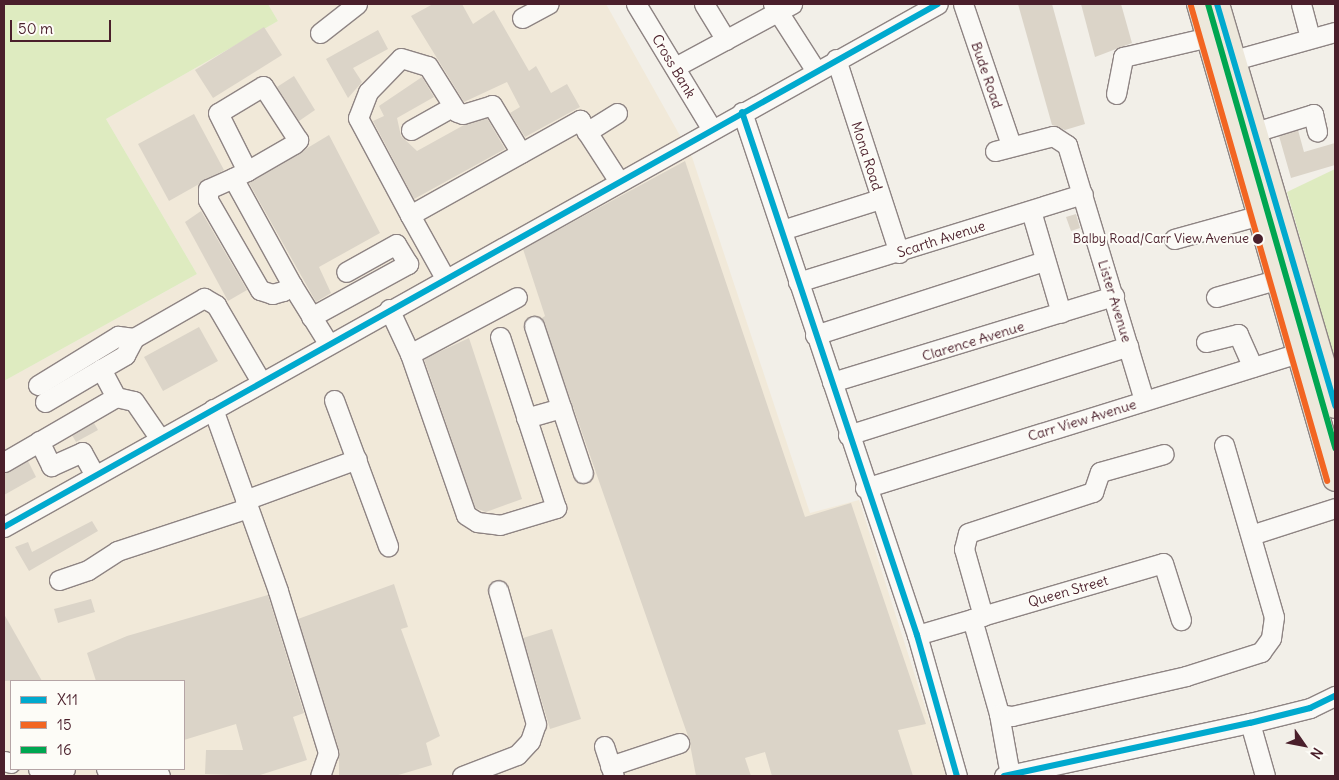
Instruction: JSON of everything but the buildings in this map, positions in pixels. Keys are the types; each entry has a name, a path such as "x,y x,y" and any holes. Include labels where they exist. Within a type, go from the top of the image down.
{"main road":[{"path":"1199,4 1335,479"},
{"path":"1217,4 1335,406"}],"street":[{"path":"522,18 548,4"},
{"name":"Cross Bank","path":"636,4 711,128"},
{"path":"704,4 726,40"},
{"path":"4,526 213,409 260,380 711,128 938,4"},
{"name":"Bude Road","path":"963,4 1003,148 1053,136 1067,145"},
{"path":"1301,4 1310,37"},
{"path":"320,33 359,6"},
{"path":"674,67 726,40 781,6 816,70"},
{"path":"1234,60 1310,37 1335,32"},
{"path":"1116,94 1123,57 1208,37"},
{"path":"445,278 360,126 361,104 377,81 401,58 410,57 428,66 452,107 463,114 492,105 521,153"},
{"name":"Mona Road","path":"836,59 899,253"},
{"path":"292,286 272,294 260,290 208,200 208,190 240,174 298,140 263,86 218,113 240,174 292,286 328,343"},
{"path":"411,130 452,107"},
{"path":"742,112 832,382 865,488 917,635 957,776"},
{"path":"587,132 617,113"},
{"path":"1255,132 1313,114 1317,132"},
{"path":"410,215 580,120 618,180"},
{"name":"Lister Avenue","path":"1067,145 1144,400"},
{"name":"Scarth Avenue","path":"798,282 899,253 1083,194"},
{"path":"782,230 880,199"},
{"path":"1031,211 1044,261 1061,313"},
{"path":"1174,238 1260,215"},
{"path":"312,317 408,264 396,244 346,272"},
{"path":"815,335 1044,261"},
{"path":"1216,297 1279,279"},
{"name":"Clarence Avenue","path":"832,382 1114,296"},
{"path":"410,354 517,297"},
{"path":"134,338 125,355 102,369 42,393 118,336 134,338 210,299 260,380"},
{"path":"389,309 410,354 458,498 466,514 477,522 500,525 556,508 500,337"},
{"path":"534,326 583,473"},
{"path":"1206,342 1238,334 1253,367"},
{"path":"848,435 1128,346"},
{"name":"Carr View Avenue","path":"865,488 1299,353"},
{"path":"102,369 116,397"},
{"path":"4,462 116,397 134,401 160,439"},
{"path":"334,400 388,546"},
{"path":"526,418 562,408"},
{"path":"213,409 247,504 328,753 320,776"},
{"path":"39,441 50,466 82,452 95,475"},
{"path":"999,714 1012,716 1186,676 1262,652 1271,638 1274,617 1224,445"},
{"path":"1164,454 1100,472 1093,492 968,534 964,549 999,714 1007,775 1250,723 1310,708 1335,696"},
{"path":"59,580 88,570 118,551 247,504 357,459"},
{"path":"1251,535 1335,508"},
{"name":"Queen Street","path":"917,635 1163,563 1180,620"},
{"path":"462,776 517,755 530,741 536,724 498,590"},
{"path":"1250,723 1265,776"},
{"path":"604,746 612,771 680,743"},
{"path":"111,770 142,776"}],"shaded area":[{"path":"268,4 606,4 692,157 810,513 859,500 947,776 4,776 4,381 197,274 106,119 278,21"}],"green space":[{"path":"4,4 268,4 278,21 106,119 197,274 4,381"},
{"path":"1335,169 1335,360 1287,192"}],"transit line":[{"name":"X11","path":"4,527 938,4"},
{"name":"16","path":"1208,4 1335,448"},
{"name":"X11","path":"1217,4 1335,406"},
{"name":"15","path":"1191,6 1327,481"},
{"name":"X11","path":"742,112 917,635 957,776"},
{"name":"X11","path":"1004,776 1250,723 1310,708 1335,696"}],"place":[{"name":"Balby Road/Carr View Avenue","path":"1258,239"}]}
